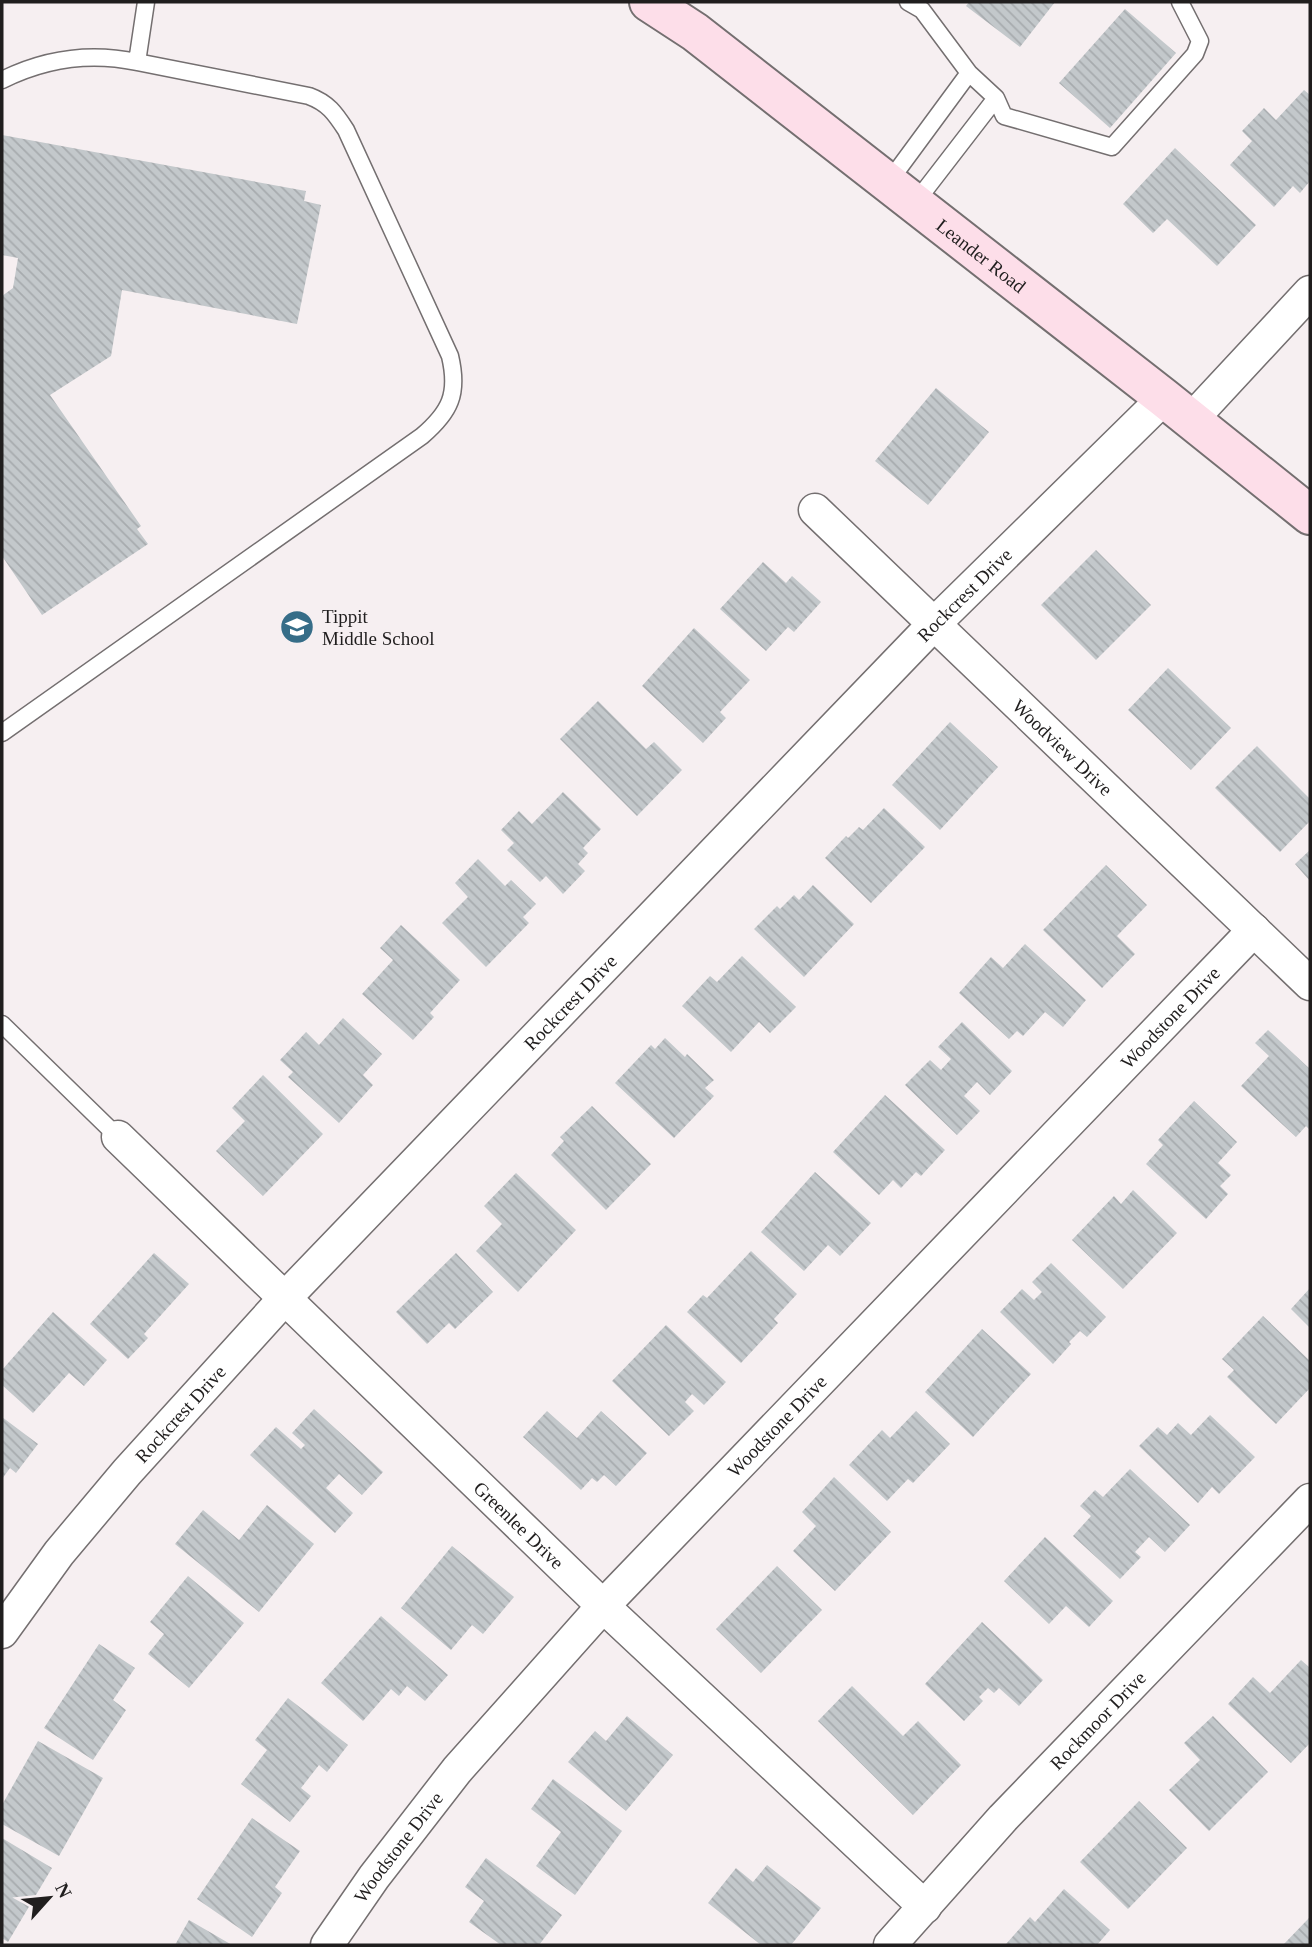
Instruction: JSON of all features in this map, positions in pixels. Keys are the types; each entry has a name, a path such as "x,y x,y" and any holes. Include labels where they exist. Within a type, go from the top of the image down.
{"main road":[{"name":"Leander Road","path":"649,2 695,32 1310,515"}],"street":[{"name":"Rockcrest Drive","path":"2,1632 59,1553 127,1472 285,1298 934,624 1310,292"},
{"name":"Woodview Drive","path":"815,510 1310,984"},
{"name":"Woodstone Drive","path":"327,1945 374,1877 457,1770 603,1606 1254,930"},
{"name":"Greenlee Drive","path":"118,1137 603,1606 925,1907"},
{"name":"Rockmoor Drive","path":"890,1945 1003,1818 1310,1500"}],"lane":[{"path":"137,62 146,2"},
{"path":"908,2 922,10 969,73 996,98 1004,116 1112,147 1195,54 1200,41 1180,2"},
{"path":"2,80 36,65 59,59 111,56 309,96 325,102 346,130 450,356 454,373 454,389 449,405 439,421 422,436 2,733"},
{"path":"902,193 969,73"},
{"path":"902,193 996,98"},
{"path":"2,1024 118,1137"}],"building":[{"path":"969,2 1055,2 1020,47 966,6"},
{"path":"1125,9 1176,53 1110,128 1059,83"},
{"path":"1304,90 1310,95 1310,181 1300,193 1293,186 1274,207 1230,165 1252,141 1242,131 1264,108 1276,120"},
{"path":"2,135 306,191 304,201 321,205 297,324 122,290 111,356 50,395 141,526 137,529 148,544 42,615 2,556 2,296 13,288 18,258 2,255"},
{"path":"1175,148 1256,225 1217,266 1167,219 1153,233 1123,204"},
{"path":"936,388 989,432 928,505 875,461"},
{"path":"1096,550 1151,605 1096,660 1041,605"},
{"path":"763,562 786,583 792,576 821,602 794,632 788,627 766,651 720,609"},
{"path":"694,628 750,680 720,712 726,718 703,743 642,686"},
{"path":"1168,668 1231,728 1191,770 1128,710"},
{"path":"598,701 646,749 654,742 682,770 637,816 560,739"},
{"path":"950,722 998,767 940,830 892,785"},
{"path":"1257,746 1310,799 1310,821 1280,852 1215,788"},
{"path":"563,792 601,829 583,848 588,853 578,864 585,871 563,894 546,876 540,882 507,850 514,843 501,830 519,811 532,824"},
{"path":"884,808 925,847 871,903 825,858 846,836 848,838 859,827 863,830"},
{"path":"1310,850 1310,881 1295,864"},
{"path":"478,859 505,886 511,880 536,904 523,917 529,923 486,967 442,923 468,897 455,883"},
{"path":"1106,865 1147,905 1117,936 1135,954 1102,988 1043,930"},
{"path":"813,885 854,924 804,977 754,929 777,906 780,909 794,895 799,900"},
{"path":"401,925 460,980 430,1013 434,1017 413,1040 362,994 393,960 380,948"},
{"path":"1025,944 1086,1000 1063,1027 1045,1012 1023,1036 1017,1031 1009,1039 959,993 991,957 1003,968"},
{"path":"742,956 796,1007 770,1033 759,1022 731,1052 682,1006 710,976 717,982"},
{"path":"343,1018 382,1054 363,1075 373,1085 339,1123 288,1077 293,1072 280,1060 306,1032 319,1045"},
{"path":"962,1022 1012,1071 990,1095 977,1082 964,1096 980,1111 957,1135 905,1085 930,1060 941,1070 951,1059 938,1047"},
{"path":"1268,1030 1310,1069 1310,1130 1306,1126 1296,1137 1241,1086 1269,1056 1255,1043"},
{"path":"665,1038 685,1057 687,1054 714,1080 705,1088 714,1096 674,1138 615,1083 651,1045 655,1049"},
{"path":"263,1075 323,1134 263,1196 216,1151 245,1121 232,1108"},
{"path":"885,1095 945,1150 921,1176 916,1172 901,1188 893,1180 879,1195 833,1152"},
{"path":"1194,1101 1237,1142 1218,1163 1231,1175 1220,1186 1228,1194 1206,1219 1146,1164 1163,1145 1158,1140"},
{"path":"592,1106 651,1164 606,1210 551,1155 564,1141 560,1137"},
{"path":"815,1172 871,1223 840,1256 828,1245 804,1271 761,1232"},
{"path":"516,1173 576,1230 518,1292 476,1251 502,1224 484,1206"},
{"path":"1133,1190 1177,1233 1123,1289 1072,1240 1114,1196 1121,1204"},
{"path":"751,1251 797,1294 774,1319 778,1323 741,1363 687,1312 703,1295 707,1298"},
{"path":"154,1253 189,1284 144,1334 148,1338 128,1359 90,1324"},
{"path":"456,1253 493,1292 455,1329 449,1323 427,1344 396,1312"},
{"path":"1051,1263 1106,1317 1087,1337 1080,1331 1053,1364 1000,1312 1022,1289 1034,1300 1042,1292 1032,1282"},
{"path":"1310,1288 1310,1328 1291,1309"},
{"path":"53,1312 107,1360 84,1386 69,1373 33,1413 2,1385 2,1370"},
{"path":"1263,1316 1310,1361 1310,1388 1276,1424 1227,1377 1234,1370 1222,1359"},
{"path":"666,1325 726,1382 704,1405 692,1394 685,1402 694,1411 669,1436 612,1381"},
{"path":"982,1329 1031,1374 973,1437 925,1392"},
{"path":"314,1409 383,1472 362,1495 339,1474 326,1488 353,1513 335,1533 250,1455 276,1427 301,1449 305,1445 292,1433"},
{"path":"547,1411 577,1438 601,1411 647,1453 616,1486 604,1475 597,1482 592,1478 581,1490 523,1437"},
{"path":"916,1411 950,1444 913,1483 908,1479 887,1501 849,1465 882,1430 890,1438"},
{"path":"1210,1415 1255,1457 1219,1494 1212,1487 1198,1503 1139,1446 1158,1427 1167,1435 1178,1423 1191,1435"},
{"path":"2,1417 38,1444 16,1473 10,1468 2,1479"},
{"path":"1130,1469 1190,1525 1165,1552 1149,1537 1135,1552 1141,1557 1120,1579 1073,1536 1091,1516 1080,1506 1095,1490 1103,1497"},
{"path":"834,1477 891,1532 835,1591 793,1551 816,1526 802,1512"},
{"path":"267,1505 314,1544 259,1612 175,1544 203,1510 239,1540"},
{"path":"1045,1537 1113,1601 1089,1627 1066,1606 1049,1624 1004,1581"},
{"path":"452,1546 514,1597 483,1634 472,1625 451,1650 401,1608"},
{"path":"777,1566 822,1610 761,1673 716,1629"},
{"path":"188,1576 244,1623 189,1688 148,1654 164,1634 150,1622"},
{"path":"381,1616 448,1675 425,1701 407,1686 399,1696 391,1689 363,1721 321,1683"},
{"path":"982,1622 1043,1680 1019,1706 999,1688 994,1693 988,1688 979,1697 983,1701 964,1721 925,1684"},
{"path":"99,1644 135,1668 113,1700 126,1710 93,1760 44,1728"},
{"path":"1301,1660 1310,1668 1310,1743 1291,1763 1228,1704 1253,1677 1270,1693"},
{"path":"852,1686 903,1736 918,1721 961,1765 913,1815 818,1721"},
{"path":"288,1698 348,1745 327,1772 319,1765 301,1788 311,1796 290,1822 241,1784 267,1750 255,1740"},
{"path":"627,1716 673,1755 626,1811 568,1762 595,1731 606,1741"},
{"path":"1213,1716 1268,1772 1209,1831 1169,1790 1200,1760 1184,1743"},
{"path":"38,1741 103,1778 59,1856 2,1824 2,1805"},
{"path":"553,1779 622,1831 575,1895 536,1866 561,1832 531,1809"},
{"path":"1139,1801 1187,1848 1128,1909 1080,1862"},
{"path":"252,1818 300,1851 275,1887 282,1893 252,1937 197,1899"},
{"path":"2,1838 52,1868 8,1942 2,1938"},
{"path":"486,1858 562,1915 539,1945 501,1945 469,1922 484,1901 465,1887"},
{"path":"767,1865 821,1908 791,1945 761,1945 708,1903 736,1868 753,1882"},
{"path":"1064,1889 1110,1930 1097,1945 1006,1944 1030,1917 1035,1922"},
{"path":"1309,1918 1310,1945 1283,1945"},
{"path":"189,1920 232,1945 175,1945"}],"place":[{"name":"Tippit Middle School","path":"297,627"}]}
